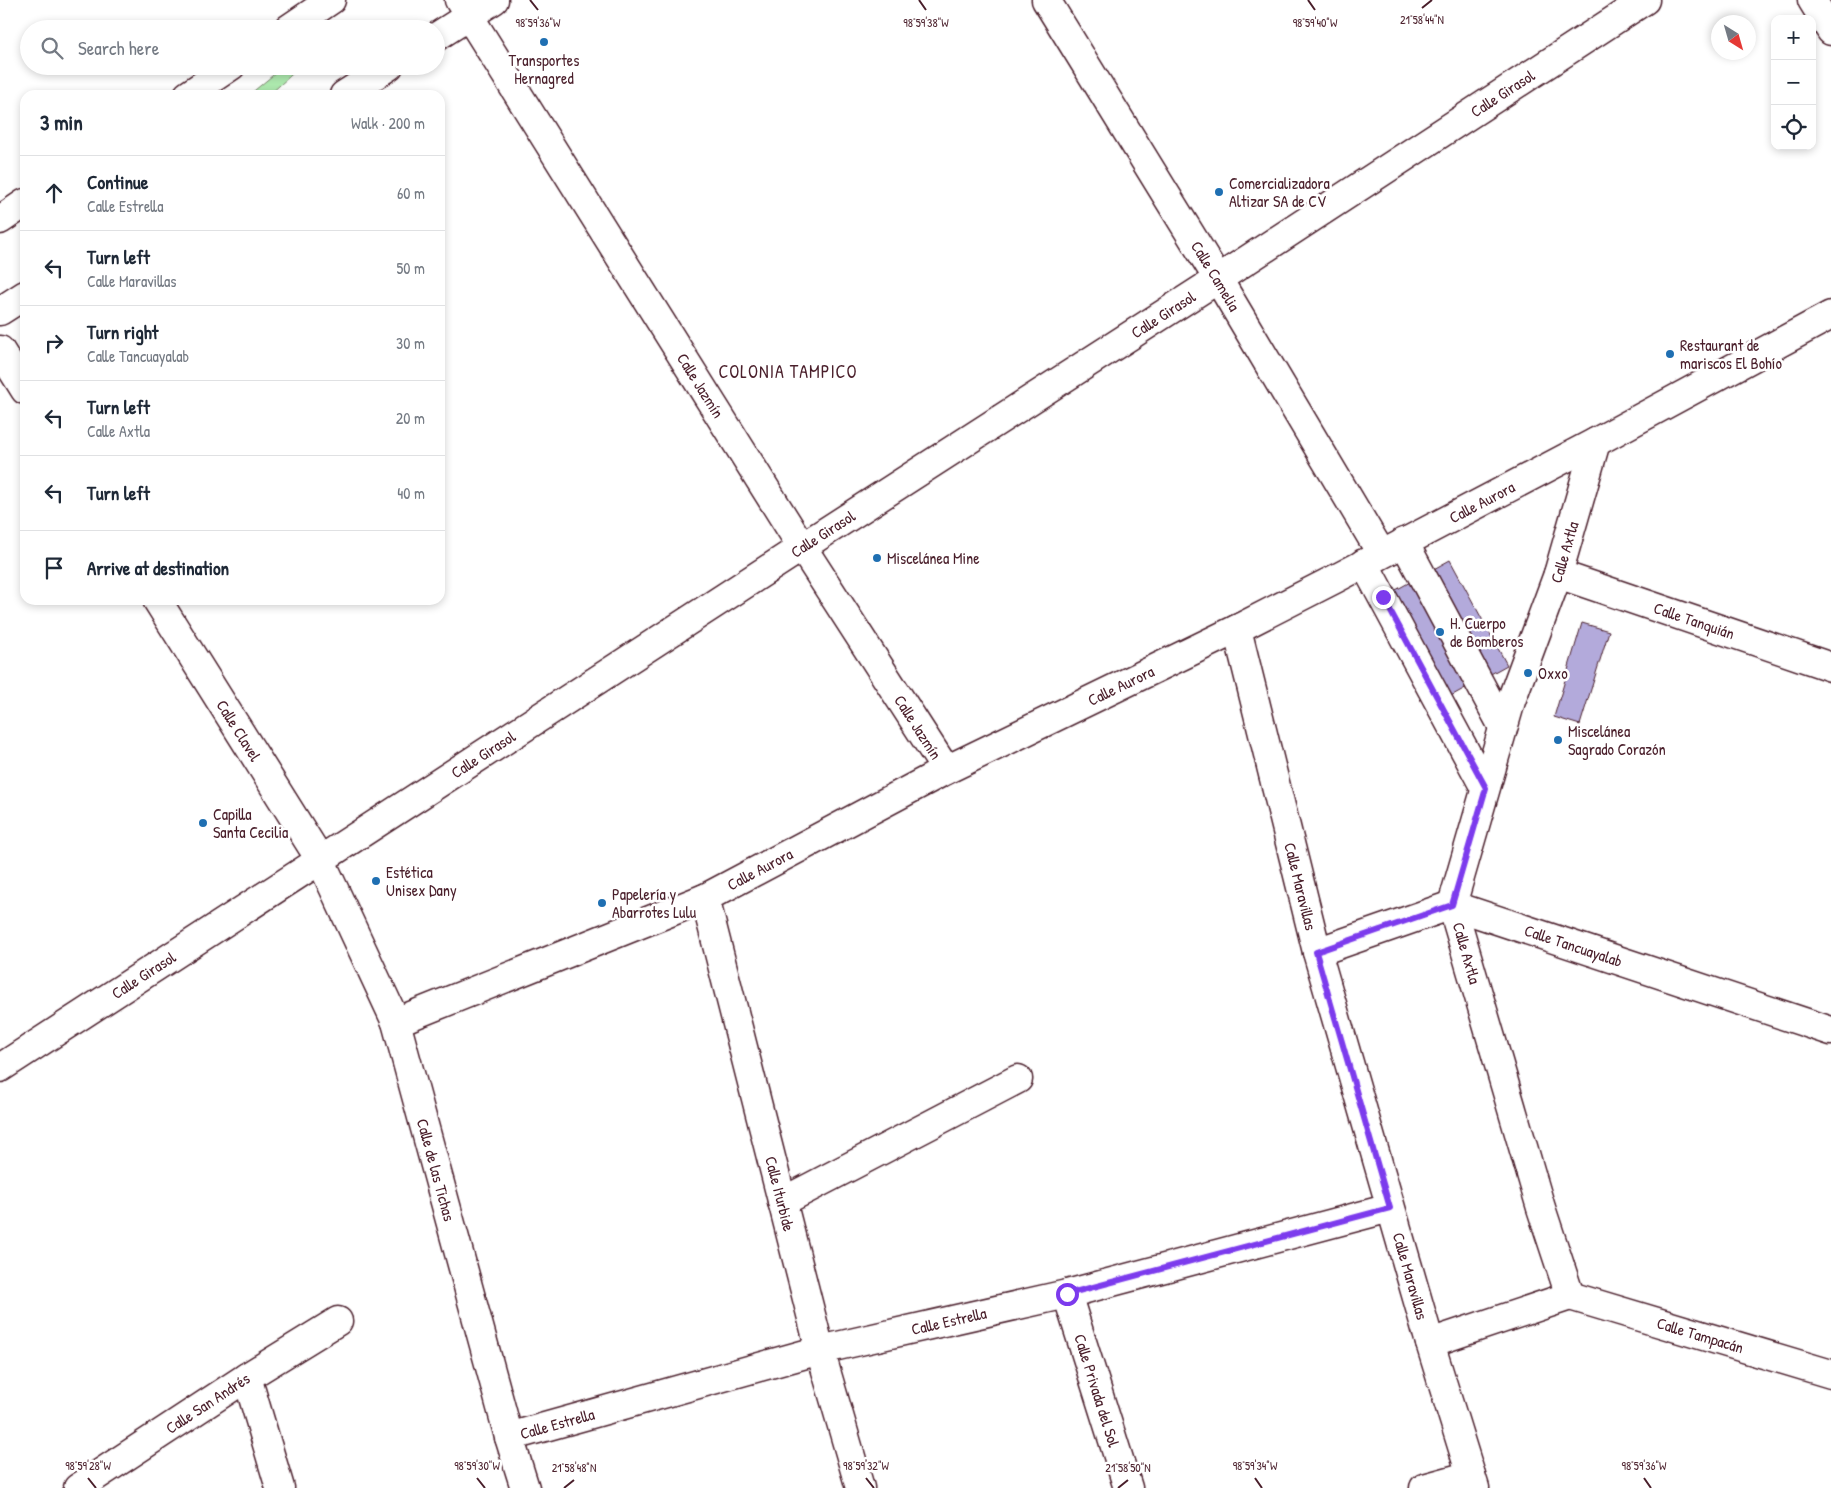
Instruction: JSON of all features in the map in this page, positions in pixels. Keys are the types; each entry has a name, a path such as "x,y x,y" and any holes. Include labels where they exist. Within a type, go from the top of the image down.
{"street":[{"path":"301,20 331,0"},
{"path":"445,28 464,8 494,0"},
{"name":"Calle Camelia","path":"1046,0 1218,279 1392,548"},
{"name":"Calle Girasol","path":"0,1068 1645,0"},
{"path":"1812,0 1831,31"},
{"name":"Calle Jazmín","path":"464,8 802,547 946,770"},
{"path":"195,90 218,75"},
{"path":"352,90 375,75"},
{"path":"0,220 20,206"},
{"path":"0,311 20,298"},
{"name":"Calle Aurora","path":"396,1022 705,898 946,770 1237,629 1829,319"},
{"path":"0,350 20,382"},
{"name":"Calle Axtla","path":"1570,1296 1541,1208 1452,905 1507,714 1558,574 1596,442"},
{"path":"1392,548 1507,714"},
{"path":"1392,548 1486,788"},
{"name":"Calle Tanquián","path":"1558,574 1831,667"},
{"name":"Calle Clavel","path":"160,605 321,861"},
{"name":"Calle Maravillas","path":"1237,629 1316,952 1430,1343 1473,1481"},
{"name":"Calle de las Tichas","path":"321,861 396,1022 525,1488"},
{"name":"Calle Iturbide","path":"705,898 820,1350 860,1488"},
{"path":"1316,952 1452,905"},
{"name":"Calle Tancuayalab","path":"1452,905 1831,1031"},
{"path":"782,1202 1018,1079"},
{"name":"Calle Estrella","path":"510,1437 820,1350 1067,1294 1390,1208"},
{"name":"Calle Privada del Sol","path":"1067,1294 1128,1488"},
{"path":"1430,1343 1570,1296"},
{"name":"Calle Tampacán","path":"1570,1296 1831,1374"},
{"name":"Calle San Andrés","path":"78,1488 246,1377 338,1321"},
{"path":"246,1377 280,1488"},
{"path":"1424,1488 1473,1481"}],"green space":[{"path":"273,75 291,75 275,90 255,90"}],"building":[{"name":"H. Cuerpo de Bomberos","path":"1450,560 1507,665 1431,707 1394,591"},
{"path":"1582,623 1609,631 1580,725 1554,717"}],"place":[{"name":"Transportes Hernagred","path":"544,42"},
{"name":"Comercializadora Altizar SA de CV","path":"1219,192"},
{"name":"Restaurant de mariscos El Bohío","path":"1670,354"},
{"name":"Miscelánea Mine","path":"877,558"},
{"name":"H. Cuerpo de Bomberos","path":"1440,632"},
{"name":"Oxxo","path":"1528,673"},
{"name":"Miscelánea Sagrado Corazón","path":"1558,740"},
{"name":"Capilla Santa Cecilia","path":"203,823"},
{"name":"Estética Unisex Dany","path":"376,881"},
{"name":"Papelería y Abarrotes Lulu","path":"602,903"}],"district":[{"name":"COLONIA TAMPICO","path":"788,371"}],"route":[{"path":"1067,1294 1390,1208 1316,952 1452,905 1486,788 1383,597"}]}
